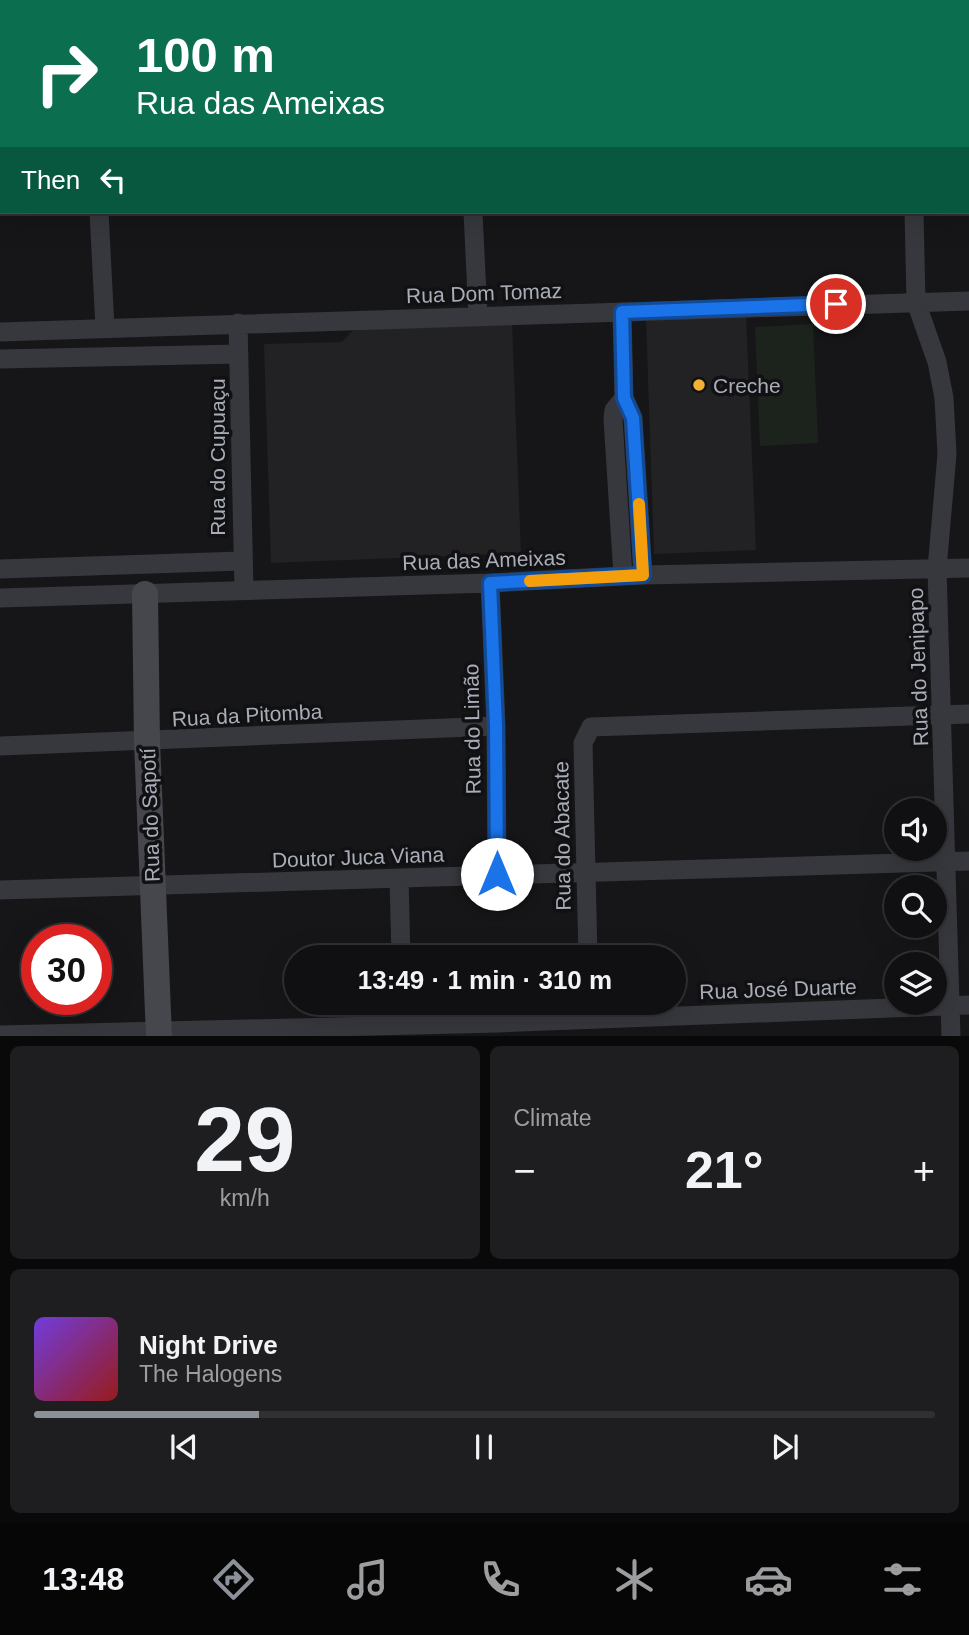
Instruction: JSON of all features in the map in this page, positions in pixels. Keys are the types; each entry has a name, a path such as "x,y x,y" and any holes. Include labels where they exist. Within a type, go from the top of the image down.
{"street":[{"path":"99,214 105,328"},
{"path":"473,214 478,316"},
{"path":"914,214 916,302"},
{"name":"Rua Dom Tomaz","path":"0,332 969,301"},
{"name":"Rua do Jenipapo","path":"916,302 934,347 944,398 947,454 937,569 945,862 959,1005 951,1036"},
{"path":"622,312 624,398 633,418 643,575"},
{"name":"Rua do Cupuaçu","path":"239,323 241,561 244,590"},
{"path":"0,359 239,354"},
{"path":"623,576 613,419 614,410 624,398"},
{"path":"0,569 241,561"},
{"path":"143,566 145,594"},
{"name":"Rua das Ameixas","path":"0,598 490,583 643,575 969,568"},
{"name":"Rua do Limão","path":"490,583 496,726 497,874"},
{"name":"Rua do Sapotí","path":"145,594 147,742 159,1033"},
{"path":"943,715 969,714"},
{"name":"Rua do Abacate","path":"587,945 583,743 591,727 943,715"},
{"name":"Rua da Pitomba","path":"0,746 496,726"},
{"name":"Doutor Juca Viana","path":"0,890 969,861"},
{"path":"398,879 401,945"},
{"name":"Rua José Duarte","path":"686,1009 959,1005"},
{"path":"404,1015 404,1024"},
{"name":"Rua José Duarte","path":"0,1035 159,1033 404,1024 498,1030 571,1015"}],"shaded area":[{"name":"Creche","path":"746,316 756,550 654,554 646,319"},
{"path":"512,323 521,553 271,563 264,344 342,342 356,327"},
{"path":"813,324 818,443 760,446 755,327"}],"slow traffic":[{"path":"530,581 643,575 639,504"}],"place":[{"name":"Creche","path":"699,385"}],"route":[{"path":"497,874 496,726 490,583 643,575 633,418 632,410 624,398 622,312 836,304"}]}
